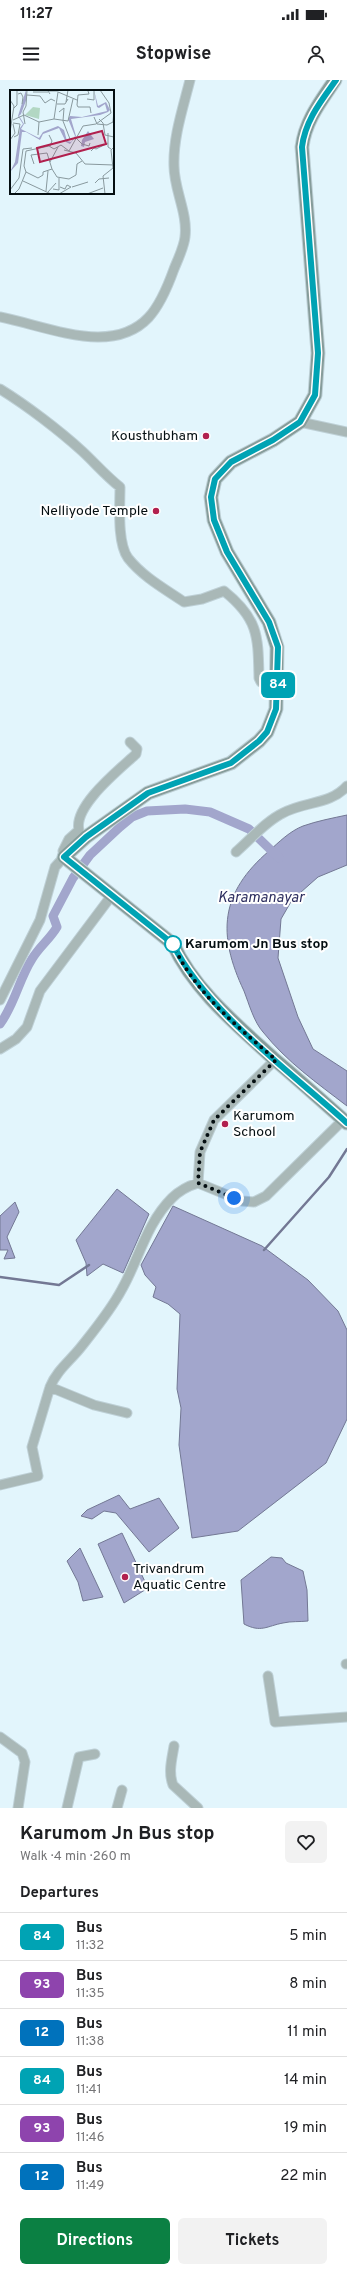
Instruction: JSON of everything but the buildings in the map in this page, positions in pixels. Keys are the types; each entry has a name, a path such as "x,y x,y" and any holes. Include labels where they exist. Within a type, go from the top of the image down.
{"main road":[{"path":"336,80 313,113 303,132 302,147 318,353 315,395 300,422 273,440 231,462 215,479 211,497 214,520 227,552 269,622 278,647 276,709 267,732 259,741 231,763 148,793 86,837 64,857 86,877 112,895 173,944 177,955 208,995 276,1060 345,1122"}],"street":[{"path":"0,318 97,337 133,330 146,321 157,308 166,292 185,238 185,221 174,166 178,128 190,80"},
{"path":"0,389 13,397 81,451 106,476 120,487 121,535 128,557 150,580 184,602 202,599 224,592 240,604 253,622 258,647 259,678 261,682 278,680"},
{"path":"300,422 347,432"},
{"path":"0,1000 40,920 55,867 64,857 63,851 69,839 79,830 78,826 86,805 96,790 136,754 137,749 130,742"},
{"path":"236,852 271,822 291,809 323,802 347,786"},
{"path":"0,1049 16,1039 27,1027 40,991 112,895"},
{"path":"198,1183 200,1152 214,1120 276,1060"},
{"path":"0,1485 38,1476 32,1447 55,1375 78,1351 102,1321 122,1289 151,1224 172,1198 186,1187 198,1183 242,1201 254,1202 266,1196 345,1122"},
{"path":"50,1387 94,1404 127,1413"},
{"path":"268,1676 275,1722 347,1717"},
{"path":"0,1737 22,1752 25,1762 18,1808"},
{"path":"174,1746 170,1773 171,1780 173,1785 198,1808"},
{"path":"67,1808 79,1757 95,1754"},
{"path":"117,1808 122,1790"}],"water":[{"name":"Karamanayar","path":"347,815 347,865 318,877 292,900 281,919 278,958 298,1017 313,1049 347,1071 347,1106 292,1063 272,1043 260,1028 252,1013 235,970 227,933 228,915 232,899 241,883 253,867 269,851 298,828"},
{"path":"117,1189 149,1214 123,1273 103,1264 87,1276 86,1263 76,1240"},
{"path":"15,1202 19,1212 7,1237 15,1258 4,1259 8,1250 0,1250 0,1216"},
{"path":"173,1206 262,1246 308,1280 338,1311 347,1330 347,1419 326,1463 238,1531 192,1538 179,1445 181,1408 177,1389 180,1314 168,1304 153,1297 156,1287 145,1275 141,1265"},
{"path":"119,1495 130,1509 159,1498 179,1528 149,1552 116,1513 104,1511 92,1519 81,1516 87,1510"},
{"path":"122,1533 148,1588 124,1603 98,1544"},
{"path":"80,1548 103,1597 83,1601 78,1582 67,1561"},
{"path":"271,1557 282,1558 286,1563 303,1571 307,1590 308,1621 286,1622 264,1628 250,1627 244,1624 241,1580"}],"waterway":[{"path":"0,1024 10,1008 32,959 57,927 53,916 73,878 90,855 132,817 147,811 185,809 210,812 249,829 279,858"},
{"path":"264,1250 329,1177 347,1149"},
{"path":"0,1277 59,1285 89,1265"}],"bus line":[{"name":"84","path":"336,80 313,113 303,132 302,147 318,353 315,395 300,422 273,440 231,462 215,479 211,497 214,520 227,552 269,622 278,647 276,709 267,732 259,741 231,763 148,793 86,837 64,857 86,877 112,895 173,944 177,955 198,985 250,1038 347,1123"}],"place":[{"name":"Kousthubham","path":"206,436"},
{"name":"Nelliyode Temple","path":"156,511"},
{"name":"Karumom Jn Bus stop","path":"173,944"},
{"name":"Karumom School","path":"225,1124"},
{"name":"Trivandrum Aquatic Centre","path":"125,1577"}],"route":[{"path":"173,944 177,955 198,985 250,1038 276,1060 254,1079 214,1120 200,1152 198,1183 210,1186 234,1198"}]}
